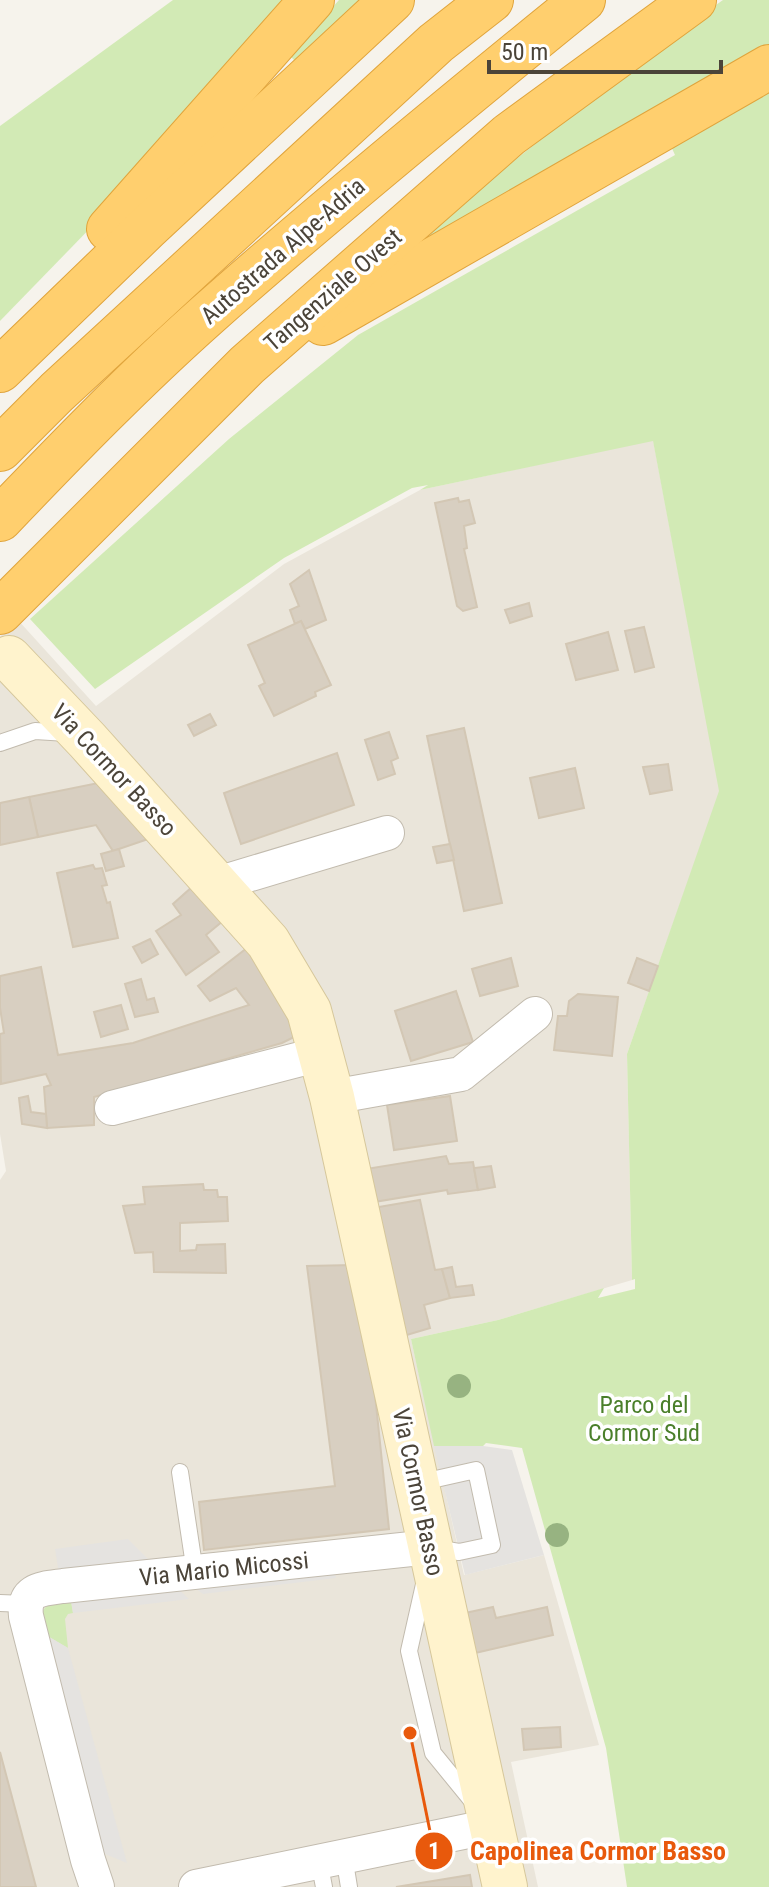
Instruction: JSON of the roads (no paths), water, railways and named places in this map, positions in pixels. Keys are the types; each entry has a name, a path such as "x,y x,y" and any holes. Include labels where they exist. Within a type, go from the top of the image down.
{"highway":[{"path":"0,352 312,0"},
{"path":"0,370 392,0"},
{"name":"Autostrada Alpe-Adria","path":"0,449 79,372 436,43 491,0"},
{"name":"Autostrada Alpe-Adria","path":"0,519 81,435 206,316 471,90 583,0"},
{"name":"Tangenziale Ovest","path":"0,612 247,365 509,135 694,0"},
{"path":"247,365 442,257 769,67"}],"street":[{"name":"Via Cormor Basso","path":"9,658 268,942 309,1011 332,1097 505,1887"},
{"path":"217,884 387,833"},
{"path":"332,1097 461,1074 535,1014"},
{"path":"112,1108 320,1054"},
{"name":"Via Mario Micossi","path":"97,1887 12,1604 44,1589 430,1547"},
{"path":"196,1887 334,1873 492,1826"}],"lane":[{"path":"0,743 35,731 69,734 87,740"},
{"path":"417,1483 476,1470 492,1545 459,1552 430,1547"},
{"path":"180,1472 195,1572"}],"place":[{"name":"Capolinea Cormor Basso","path":"410,1733"}],"park label":[{"name":"Parco del Cormor Sud","path":"644,1419"}]}
